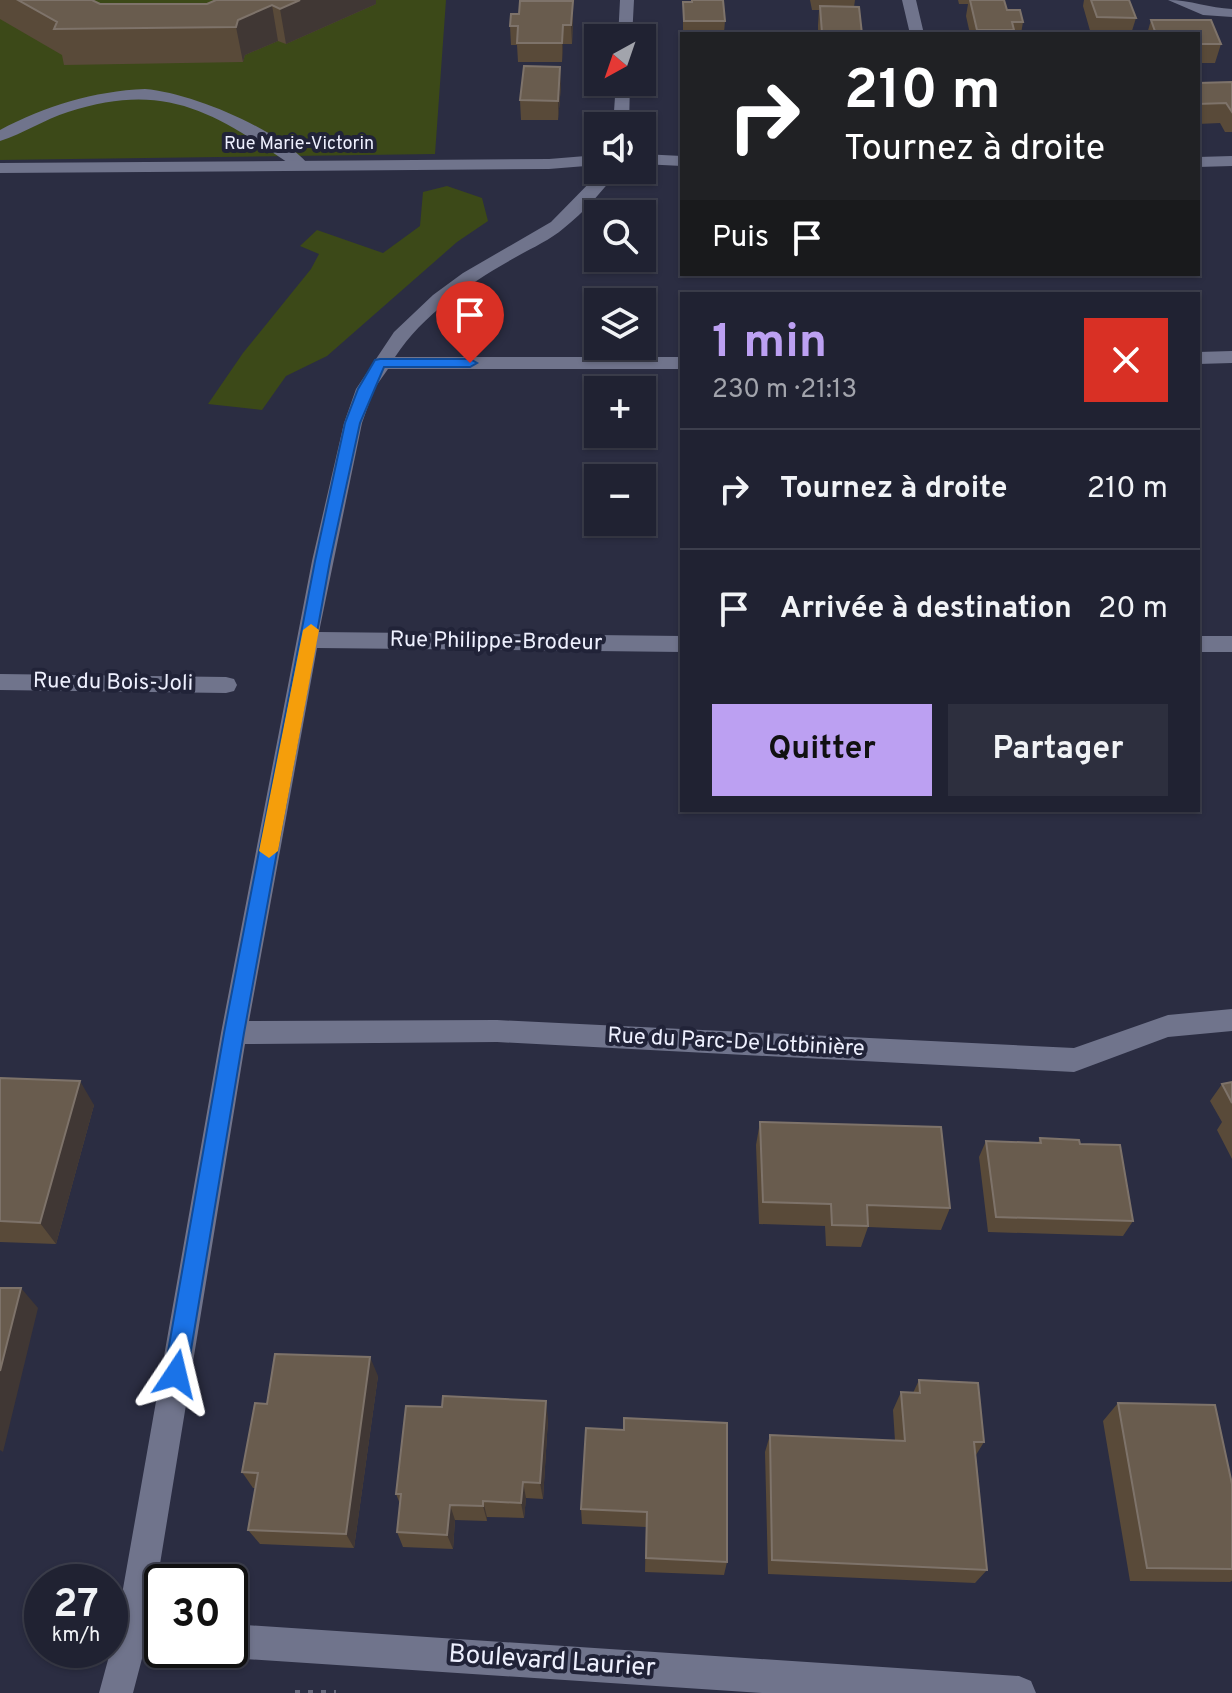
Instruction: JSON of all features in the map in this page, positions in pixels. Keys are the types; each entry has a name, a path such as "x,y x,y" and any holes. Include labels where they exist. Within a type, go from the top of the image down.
{"street":[{"path":"626,24 627,0"},
{"path":"909,0 917,32"},
{"path":"1175,0 1208,12 1232,13"},
{"path":"0,136 73,105 103,97 162,95 210,110 300,164"},
{"path":"656,160 680,161"},
{"name":"Rue Marie-Victorin","path":"0,168 549,164 584,161"},
{"path":"1200,162 1232,161"},
{"path":"157,1564 234,1033 322,561 353,423 365,389 400,336 439,299 469,277 557,226 597,184"},
{"path":"1200,358 1232,357"},
{"path":"380,363 680,363"},
{"name":"Rue Philippe-Brodeur","path":"309,640 680,644"},
{"path":"1200,644 1232,644"},
{"name":"Rue du Bois-Joli","path":"0,682 226,685"},
{"name":"Rue du Parc-De Lotbinière","path":"234,1033 497,1031 1074,1060 1168,1026 1232,1020"},
{"path":"116,1693 144,1641"},
{"name":"Boulevard Laurier","path":"248,1642 1019,1693"}],"path":[{"path":"295,1693 336,1693"}],"green space":[{"path":"0,0 446,0 435,154 0,160"},
{"path":"447,186 482,198 488,221 457,242 327,356 286,376 262,410 208,404 243,353 311,269 319,254 300,246 317,230 383,253 420,226 423,192"}],"building":[{"path":"18,0 207,4 216,0 300,0 280,9 272,5 238,20 236,27 54,29 57,22"},
{"path":"723,0 725,21 684,21 683,2"},
{"path":"970,0 1004,0 1007,10 1020,10 1023,22 1012,22 1014,30 977,30"},
{"path":"1091,0 1129,0 1136,18 1097,17"},
{"path":"520,1 573,1 571,25 563,25 562,43 517,43 518,26 510,26 511,14 519,14"},
{"path":"820,6 859,7 862,32 822,32"},
{"path":"1151,20 1211,20 1221,44 1200,44 1200,32 1155,32"},
{"path":"524,66 560,67 558,101 520,100"},
{"path":"1232,82 1232,112 1226,103 1200,104 1200,83"},
{"path":"0,1078 80,1081 40,1223 0,1221"},
{"path":"1232,1082 1232,1103 1222,1084"},
{"path":"760,1122 941,1127 950,1208 867,1205 868,1226 832,1225 831,1204 763,1202"},
{"path":"1040,1138 1079,1140 1080,1144 1120,1145 1133,1221 996,1217 986,1141 1041,1143"},
{"path":"0,1288 21,1288 0,1371"},
{"path":"275,1354 370,1357 346,1534 248,1530 258,1473 242,1472 255,1403 267,1404"},
{"path":"919,1380 978,1383 984,1442 974,1442 987,1570 772,1560 770,1435 905,1441 901,1392 920,1393"},
{"path":"443,1396 546,1401 540,1483 523,1482 521,1503 483,1501 483,1506 450,1505 447,1535 397,1532 401,1494 396,1494 406,1406 442,1407"},
{"path":"1118,1403 1215,1405 1232,1484 1232,1569 1147,1568"},
{"path":"624,1418 727,1423 727,1562 646,1558 647,1512 581,1509 586,1428 624,1430"}],"slow traffic":[{"path":"269,851 311,630"}],"route":[{"path":"176,1374 234,1033 322,561 353,423 365,389 380,363 470,363"}]}
